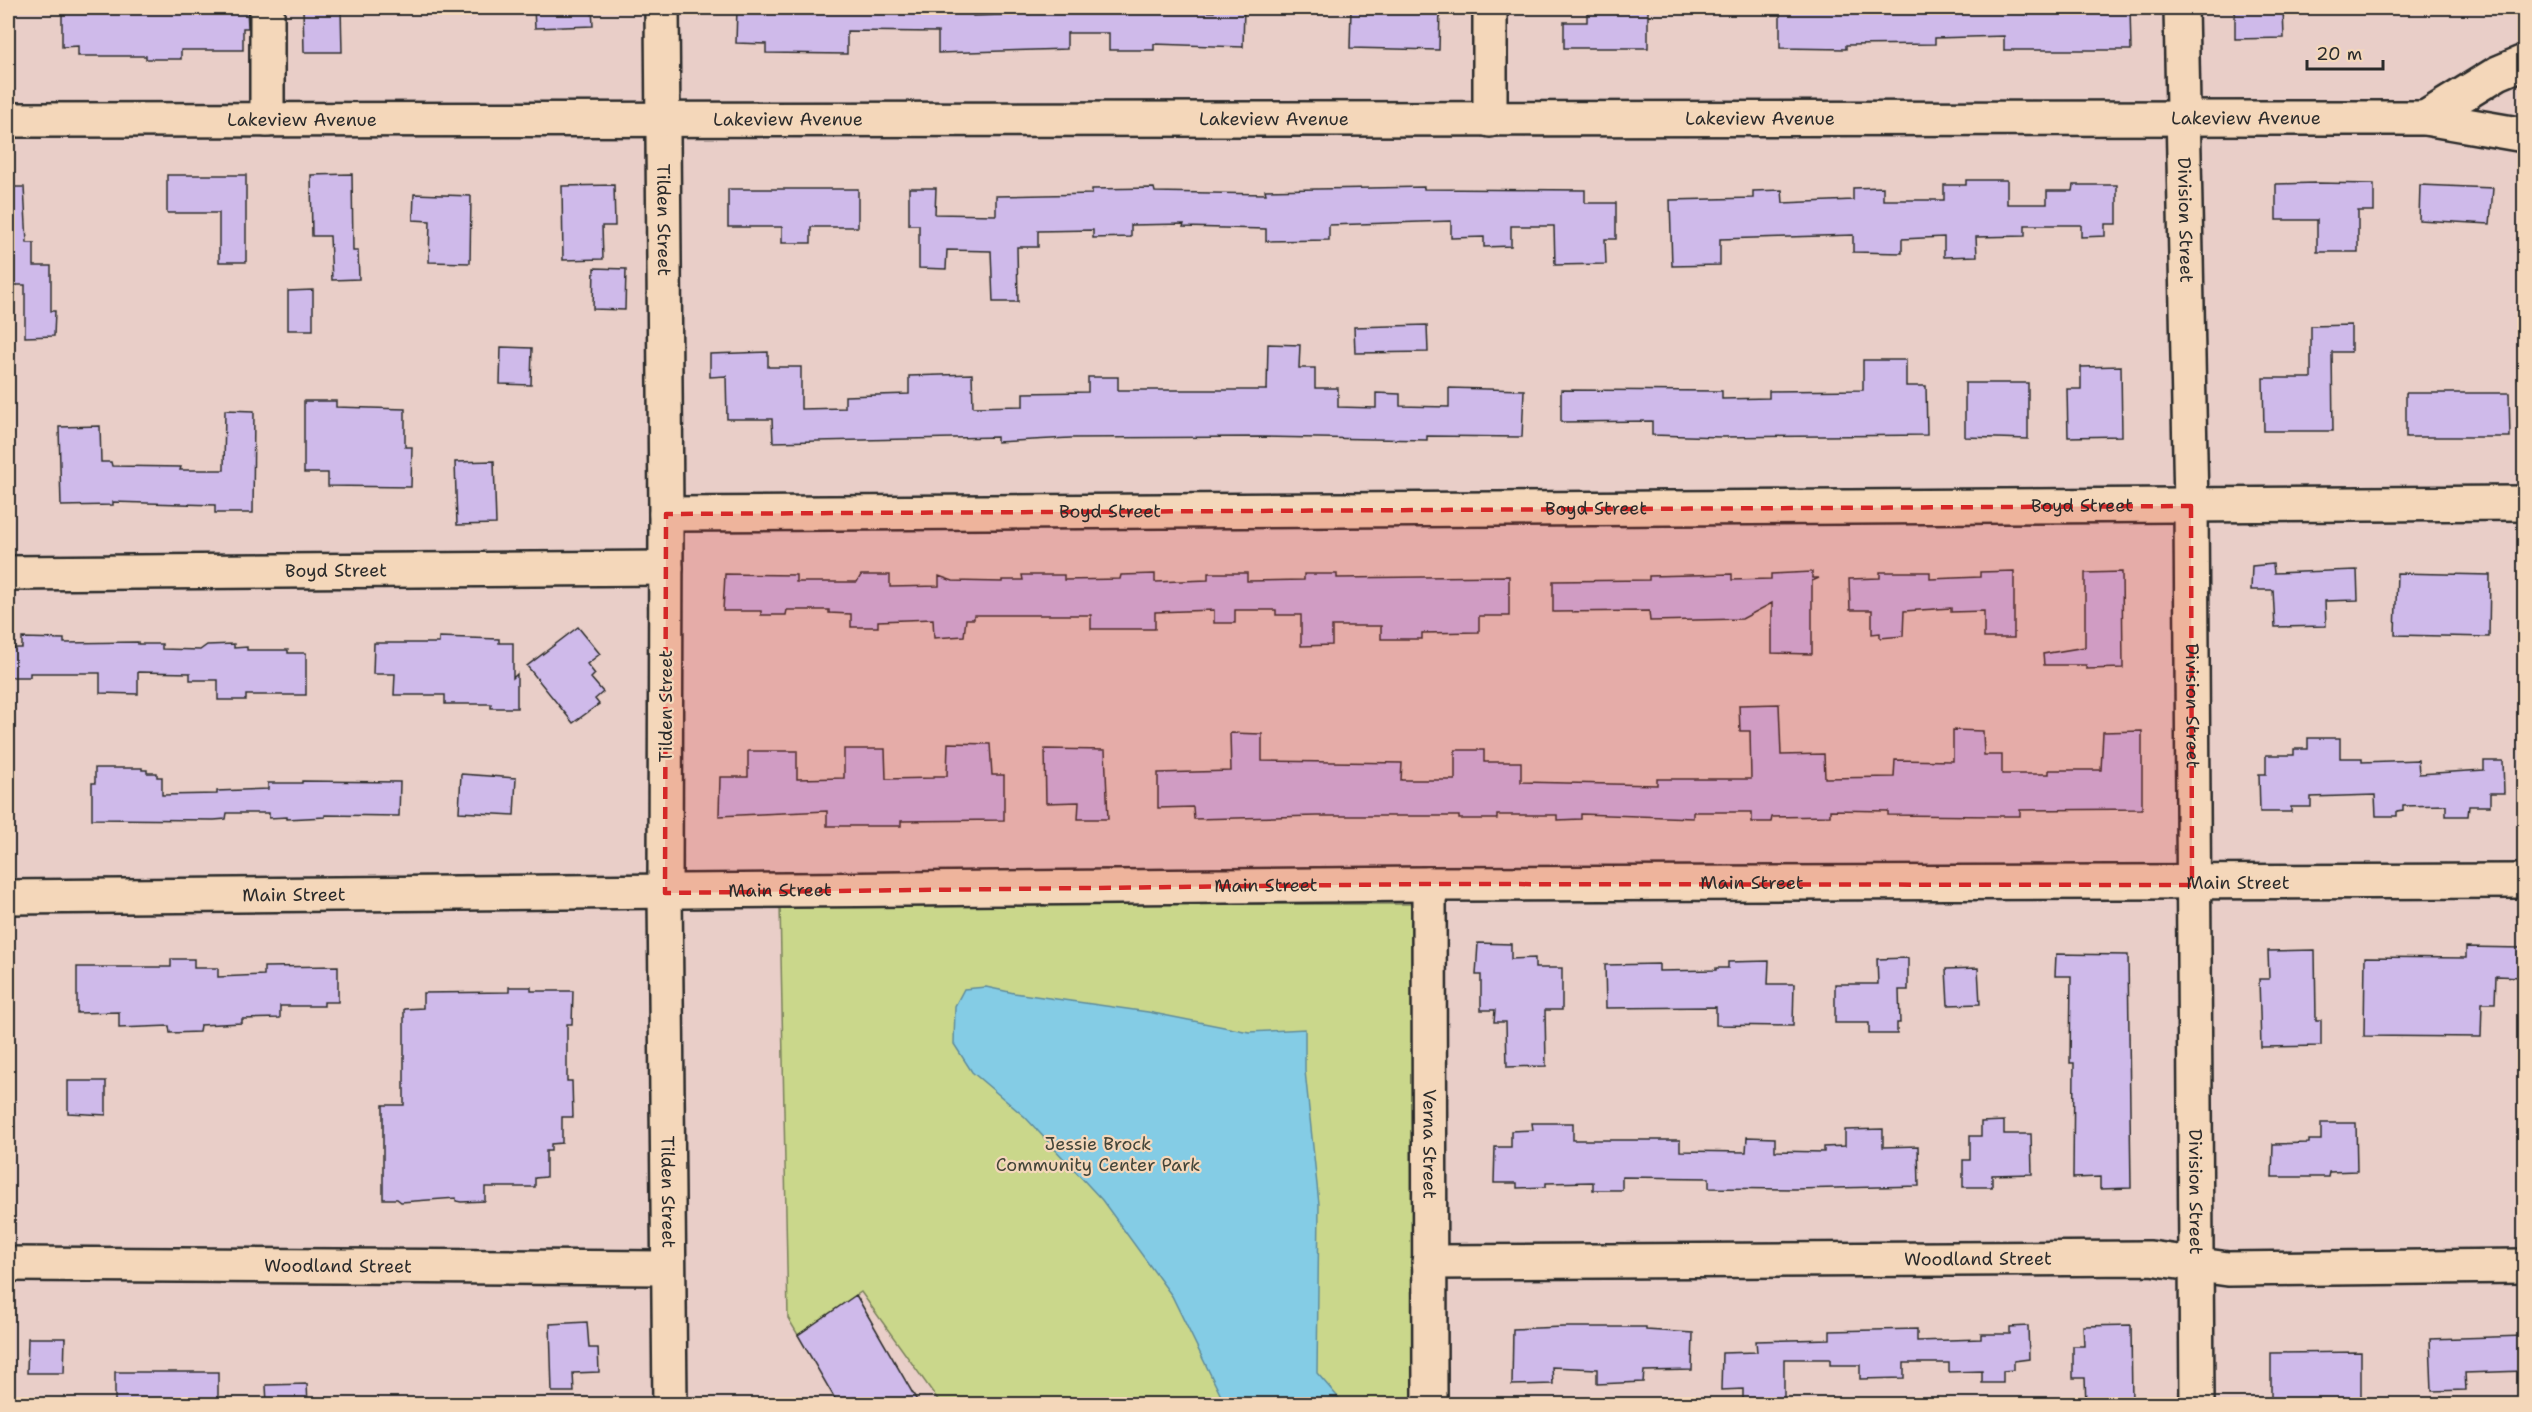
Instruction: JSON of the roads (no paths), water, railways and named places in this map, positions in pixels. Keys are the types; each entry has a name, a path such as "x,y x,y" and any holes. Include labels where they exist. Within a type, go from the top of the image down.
{"street":[{"path":"267,8 267,120"},
{"name":"Tilden Street","path":"662,8 666,514 665,893 670,1404"},
{"path":"1490,8 1490,120"},
{"name":"Division Street","path":"2181,8 2181,119 2191,506 2197,1404"},
{"path":"2425,118 2498,73 2524,62"},
{"name":"Lakeview Avenue","path":"8,120 2425,118 2524,135"},
{"name":"Boyd Street","path":"666,514 2524,503"},
{"name":"Boyd Street","path":"8,573 666,568"},
{"name":"Main Street","path":"8,897 665,893 1429,884 2192,885 2524,881"},
{"name":"Verna Street","path":"1429,884 1430,1404"},
{"name":"Woodland Street","path":"1429,1262 2150,1258 2228,1269 2524,1266"},
{"name":"Woodland Street","path":"8,1264 668,1268"}],"water":[{"path":"986,987 1148,1012 1249,1032 1305,1029 1305,1071 1319,1204 1317,1373 1344,1404 1225,1404 1172,1296 1102,1200 1025,1117 972,1072 954,1044 955,1006 964,989"}],"park label":[{"name":"Jessie Brock Community Center Park","path":"1098,1154"}]}
